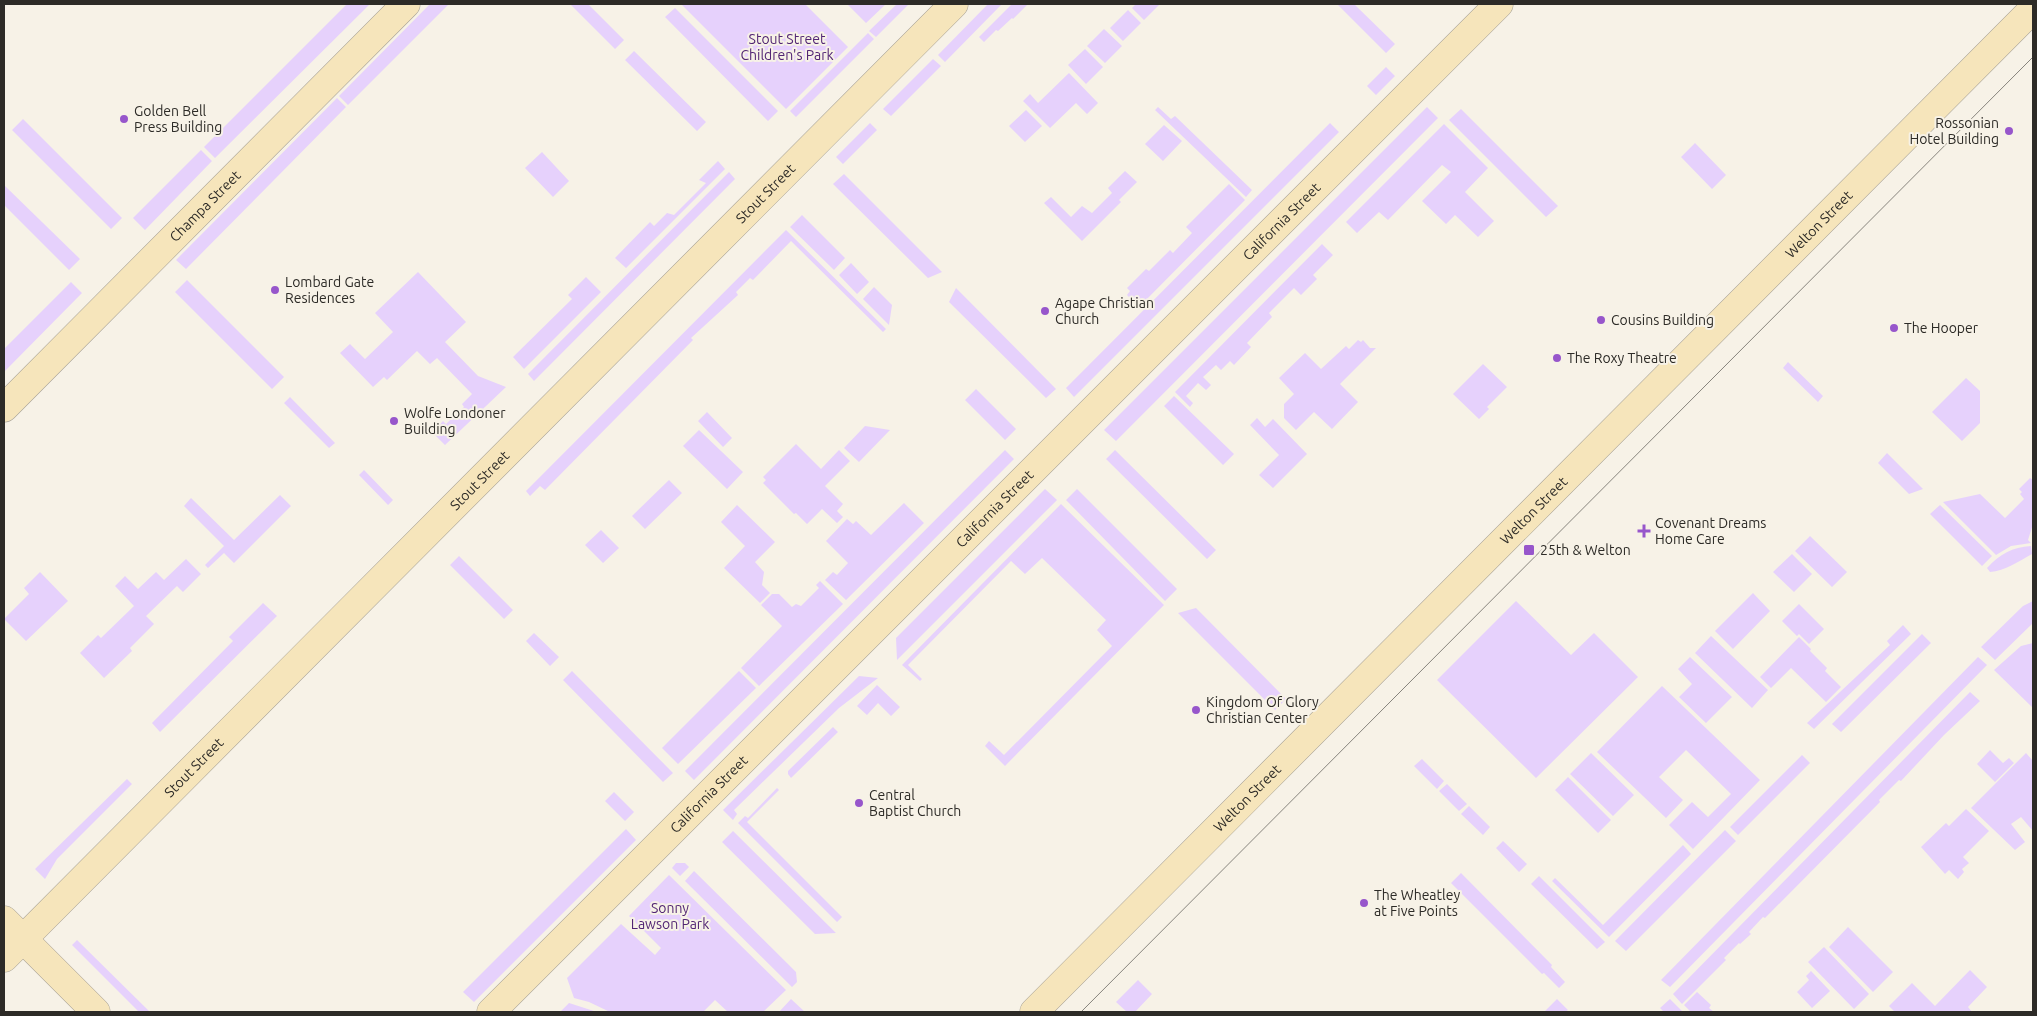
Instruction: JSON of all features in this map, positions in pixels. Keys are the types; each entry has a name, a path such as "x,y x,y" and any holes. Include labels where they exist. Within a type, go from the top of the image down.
{"street":[{"name":"Champa Street","path":"4,408 406,4"},
{"name":"Stout Street","path":"10,939 954,4"},
{"name":"California Street","path":"490,1012 1499,4"},
{"name":"Welton Street","path":"1034,1012 2033,9"},
{"path":"10,939 96,1012"}],"green space":[{"path":"347,4 370,4 215,158 204,147"},
{"path":"430,4 449,4 348,105 339,96"},
{"path":"570,4 588,4 624,40 615,49"},
{"name":"Stout Street Children's Park","path":"683,4 805,4 848,47 786,109"},
{"path":"847,4 886,4 866,23"},
{"path":"897,4 909,4 876,37 869,31"},
{"path":"988,4 1002,4 945,62 938,55"},
{"path":"1012,4 1028,4 1013,19 998,31 996,30 984,42 979,37"},
{"path":"1136,4 1160,4 1144,20 1132,8"},
{"path":"1337,4 1354,4 1395,44 1386,53"},
{"path":"675,8 778,111 768,121 665,17"},
{"path":"1128,10 1141,23 1123,41 1110,28"},
{"path":"1104,29 1122,46 1105,63 1087,46"},
{"path":"868,33 874,39 796,117 790,111"},
{"path":"1085,49 1103,67 1086,84 1068,65"},
{"path":"634,51 706,122 697,131 625,60"},
{"path":"933,59 941,66 891,116 883,109"},
{"path":"1386,67 1395,76 1376,95 1367,86"},
{"path":"1069,73 1098,103 1087,114 1076,103 1050,128 1023,101 1030,94 1038,103"},
{"path":"337,98 346,107 186,269 176,260"},
{"path":"1158,107 1171,119 1175,116 1252,190 1246,197 1155,110"},
{"path":"1427,107 1438,118 1116,441 1104,430"},
{"path":"1461,109 1558,206 1546,217 1449,120"},
{"path":"1026,110 1042,126 1025,142 1009,126"},
{"path":"23,119 122,218 111,229 12,130"},
{"path":"870,123 877,130 843,164 836,157"},
{"path":"1330,123 1339,132 1074,397 1066,388"},
{"path":"1444,124 1488,168 1465,192 1494,221 1478,237 1455,215 1446,224 1422,201 1451,172 1442,165 1388,220 1379,212 1357,233 1346,222"},
{"path":"1164,125 1182,141 1163,161 1145,144"},
{"path":"1695,143 1726,175 1712,189 1681,157"},
{"path":"201,150 212,161 145,230 133,218"},
{"path":"542,152 569,181 553,197 525,168"},
{"path":"718,161 725,169 626,268 615,258 650,222 654,226 667,213 674,215 706,183 699,180"},
{"path":"1125,171 1137,182 1119,200 1121,202 1082,241 1044,203 1051,197 1071,217 1082,206 1092,213 1112,193 1108,188"},
{"path":"729,172 735,179 534,381 528,374"},
{"path":"844,174 942,272 928,278 833,184"},
{"path":"1229,184 1245,200 1139,307 1127,295 1130,291 1127,288 1146,269 1149,271 1170,250 1173,253 1192,233 1186,227"},
{"path":"4,185 80,259 69,270 4,205"},
{"path":"802,215 845,258 834,270 790,227"},
{"path":"786,230 886,329 883,332 791,241 753,280 750,278 736,292 738,295 691,338 693,340 545,490 540,486 530,496 526,491"},
{"path":"1322,244 1333,255 1313,275 1317,279 1301,295 1294,288 1269,313 1272,317 1247,343 1251,347 1234,365 1230,361 1221,370 1216,365 1203,377 1211,385 1206,390 1198,383 1186,396 1193,403 1190,407 1175,392"},
{"path":"851,263 869,282 857,294 839,275"},
{"path":"418,272 466,322 445,342 478,376 506,387 445,445 432,432 443,421 446,424 464,407 462,404 472,394 437,358 430,364 417,351 387,380 384,377 373,387 340,353 350,344 365,359 393,332 375,313"},
{"path":"586,277 601,292 524,369 513,357 572,299 568,295"},
{"path":"187,280 284,377 272,389 175,292"},
{"path":"71,282 82,293 4,372 4,349"},
{"path":"874,287 892,305 889,325 863,299"},
{"path":"956,288 1056,389 1046,398 949,302"},
{"path":"1358,340 1361,342 1363,340 1370,348 1376,348 1340,384 1358,402 1332,429 1314,412 1296,430 1284,418 1284,404 1294,394 1279,378 1305,353 1321,369 1346,346 1349,349"},
{"path":"1788,362 1823,396 1818,402 1783,368"},
{"path":"1483,364 1507,387 1487,407 1489,409 1479,419 1453,394"},
{"path":"1966,378 1980,391 1980,423 1962,441 1932,412"},
{"path":"976,389 1016,429 1005,440 965,400"},
{"path":"1174,396 1234,454 1223,465 1164,406"},
{"path":"290,397 335,443 329,448 284,403"},
{"path":"707,412 732,438 723,447 698,421"},
{"path":"1257,418 1265,427 1273,419 1307,454 1273,488 1259,475 1279,455 1250,425"},
{"path":"865,426 890,430 859,462 844,448"},
{"path":"699,430 743,472 727,489 683,446"},
{"path":"796,444 821,469 839,450 850,461 825,486 843,504 837,511 843,517 837,523 822,509 807,524 796,513 794,514 763,483 766,480 763,477"},
{"path":"1005,450 1014,459 694,780 685,771"},
{"path":"1115,450 1216,550 1207,559 1106,459"},
{"path":"1887,453 1923,489 1909,494 1878,463"},
{"path":"364,470 393,500 388,505 359,475"},
{"path":"2030,478 2033,480 2033,524 2028,540 2031,543 2011,546 1996,555 1943,502 1980,494 2005,518 2024,499 2019,489"},
{"path":"669,480 682,493 645,529 632,516"},
{"path":"1045,489 1057,500 897,660 896,638"},
{"path":"1077,489 1177,589 1165,601 1066,500"},
{"path":"280,495 291,506 234,563 224,553 208,568 205,565 224,546 184,506 191,498 234,540"},
{"path":"904,503 924,523 846,600 825,580 833,572 837,575 848,563 826,541 847,519 853,524 856,521 871,535"},
{"path":"1061,504 1164,605 1005,766 985,746 989,741 1004,755 1112,646 1097,630 1106,620 1042,558 1025,574 1011,561 908,665 922,679 920,681 902,665"},
{"path":"737,505 775,542 755,562 764,572 762,585 770,593 760,603 724,568 745,546 721,522"},
{"path":"1940,505 1992,556 1982,566 1930,514"},
{"path":"601,530 619,548 603,563 585,545"},
{"path":"1810,536 1847,572 1832,587 1795,551"},
{"path":"2031,546 2032,554 2012,565 1990,572 1987,568 2007,552"},
{"path":"1792,554 1812,574 1794,592 1773,572"},
{"path":"459,556 513,610 504,619 450,565"},
{"path":"186,559 201,574 183,592 177,586 146,616 154,624 130,648 132,651 104,678 80,653 98,635 101,638 134,606 115,586 125,576 138,589 156,572 164,580"},
{"path":"40,572 68,601 26,641 4,619 29,594 24,588"},
{"path":"820,581 843,604 759,686 741,668 782,626 761,605 772,594 779,594 792,607 796,604 801,606 819,588 816,585"},
{"path":"1753,593 1770,611 1733,649 1715,631"},
{"path":"1516,601 1571,655 1594,633 1638,677 1536,778 1437,680"},
{"path":"2033,601 2033,623 1995,660 1981,647 2023,606"},
{"path":"263,603 277,616 160,732 152,723 233,641 229,637"},
{"path":"1799,604 1824,629 1809,644 1799,634 1797,636 1782,621"},
{"path":"1196,608 1286,699 1275,710 1178,613"},
{"path":"1903,625 1911,634 1814,729 1807,723 1890,645 1887,641"},
{"path":"534,633 559,657 550,666 526,641"},
{"path":"1922,634 1931,643 1841,732 1832,724"},
{"path":"1711,636 1768,690 1752,708 1695,653"},
{"path":"1799,637 1827,668 1825,671 1841,687 1826,702 1791,668 1771,688 1760,677"},
{"path":"2033,643 2033,708 1994,670 2021,646"},
{"path":"1690,657 1732,697 1706,723 1679,697 1692,684 1678,669"},
{"path":"1978,657 1987,665 1670,987 1661,980"},
{"path":"572,671 673,773 663,782 563,680"},
{"path":"739,671 756,688 678,764 662,748"},
{"path":"859,676 878,678 839,708 734,810 737,814 733,820 723,810"},
{"path":"877,685 900,707 891,716 878,703 867,715 857,706"},
{"path":"1662,686 1760,780 1693,849 1669,825 1692,802 1708,817 1731,794 1686,750 1659,777 1683,800 1666,818 1597,752"},
{"path":"1970,692 1980,701 1944,735 1901,781 1899,780 1879,800 1880,802 1765,918 1763,917 1749,932 1751,934 1724,958 1726,960 1682,1004 1673,994"},
{"path":"833,727 838,732 791,778 788,771"},
{"path":"1990,750 2003,763 2009,758 2014,763 1995,782 1977,764"},
{"path":"1591,753 1634,795 1613,816 1570,774"},
{"path":"2026,753 2033,761 2033,831 2021,817 2011,824 2025,842 2015,850 1971,808"},
{"path":"1802,755 1810,763 1738,835 1730,827"},
{"path":"1422,759 1444,781 1437,789 1414,766"},
{"path":"1568,777 1611,820 1598,833 1555,790"},
{"path":"127,779 132,784 57,859 45,879 35,869"},
{"path":"1447,784 1467,804 1459,811 1439,791"},
{"path":"777,788 779,790 747,822 842,917 837,922 738,823 745,816 748,818"},
{"path":"614,792 634,812 625,821 605,801"},
{"path":"1469,806 1490,827 1483,835 1461,814"},
{"path":"1966,809 1989,831 1963,857 1969,863 1962,869 1964,872 1958,879 1949,870 1945,874 1921,847 1946,823 1949,826"},
{"path":"626,829 636,840 474,1002 463,992"},
{"path":"1725,830 1736,841 1626,951 1615,941"},
{"path":"733,831 836,933 815,934 722,842"},
{"path":"1503,841 1527,864 1519,872 1496,848"},
{"path":"1683,845 1691,854 1609,937 1552,881 1555,878 1603,925"},
{"name":"Sonny Lawson Park","path":"676,863 685,863 689,867 680,876 672,868"},
{"name":"Sonny Lawson Park","path":"694,871 796,972 797,982 792,987 685,881"},
{"path":"1461,873 1552,965 1551,967 1565,982 1559,988 1544,973 1542,974 1451,883"},
{"path":"669,875 786,990 763,1012 728,1012 715,1000 703,1012 610,1012 589,1002 574,998 567,978 621,924 655,955 661,948 629,916"},
{"path":"1539,876 1605,942 1597,949 1531,884"},
{"path":"1848,927 1893,972 1873,992 1829,947"},
{"path":"77,940 150,1012 139,1012 72,945"},
{"path":"1824,947 1869,994 1854,1009 1808,962"},
{"path":"1970,970 1987,987 1968,1007 1972,1012 1895,1012 1889,1006 1912,983 1935,1006"},
{"path":"1811,971 1830,991 1812,1008 1797,992 1809,980 1806,976"},
{"path":"1138,980 1152,994 1135,1012 1127,1012 1116,1002"},
{"path":"1697,992 1711,1005 1709,1008 1714,1012 1691,1012 1684,1005"},
{"path":"791,999 805,1012 779,1012"},
{"path":"1557,999 1568,1010 1565,1012 1544,1012"},
{"path":"1670,999 1683,1012 1664,1012 1660,1008"},
{"path":"569,1003 597,1012 560,1012"}],"tram line":[{"path":"1081,1012 2033,57"}],"place":[{"name":"Golden Bell Press Building","path":"124,119"},
{"name":"Rossonian Hotel Building","path":"2009,131"},
{"name":"Lombard Gate Residences","path":"275,290"},
{"name":"Agape Christian Church","path":"1045,311"},
{"name":"Cousins Building","path":"1601,320"},
{"name":"The Hooper","path":"1894,328"},
{"name":"The Roxy Theatre","path":"1557,358"},
{"name":"Wolfe Londoner Building","path":"394,421"},
{"name":"Covenant Dreams Home Care","path":"1644,531"},
{"name":"25th & Welton","path":"1529,550"},
{"name":"Kingdom Of Glory Christian Center","path":"1196,710"},
{"name":"Central Baptist Church","path":"859,803"},
{"name":"The Wheatley at Five Points","path":"1364,903"}]}
